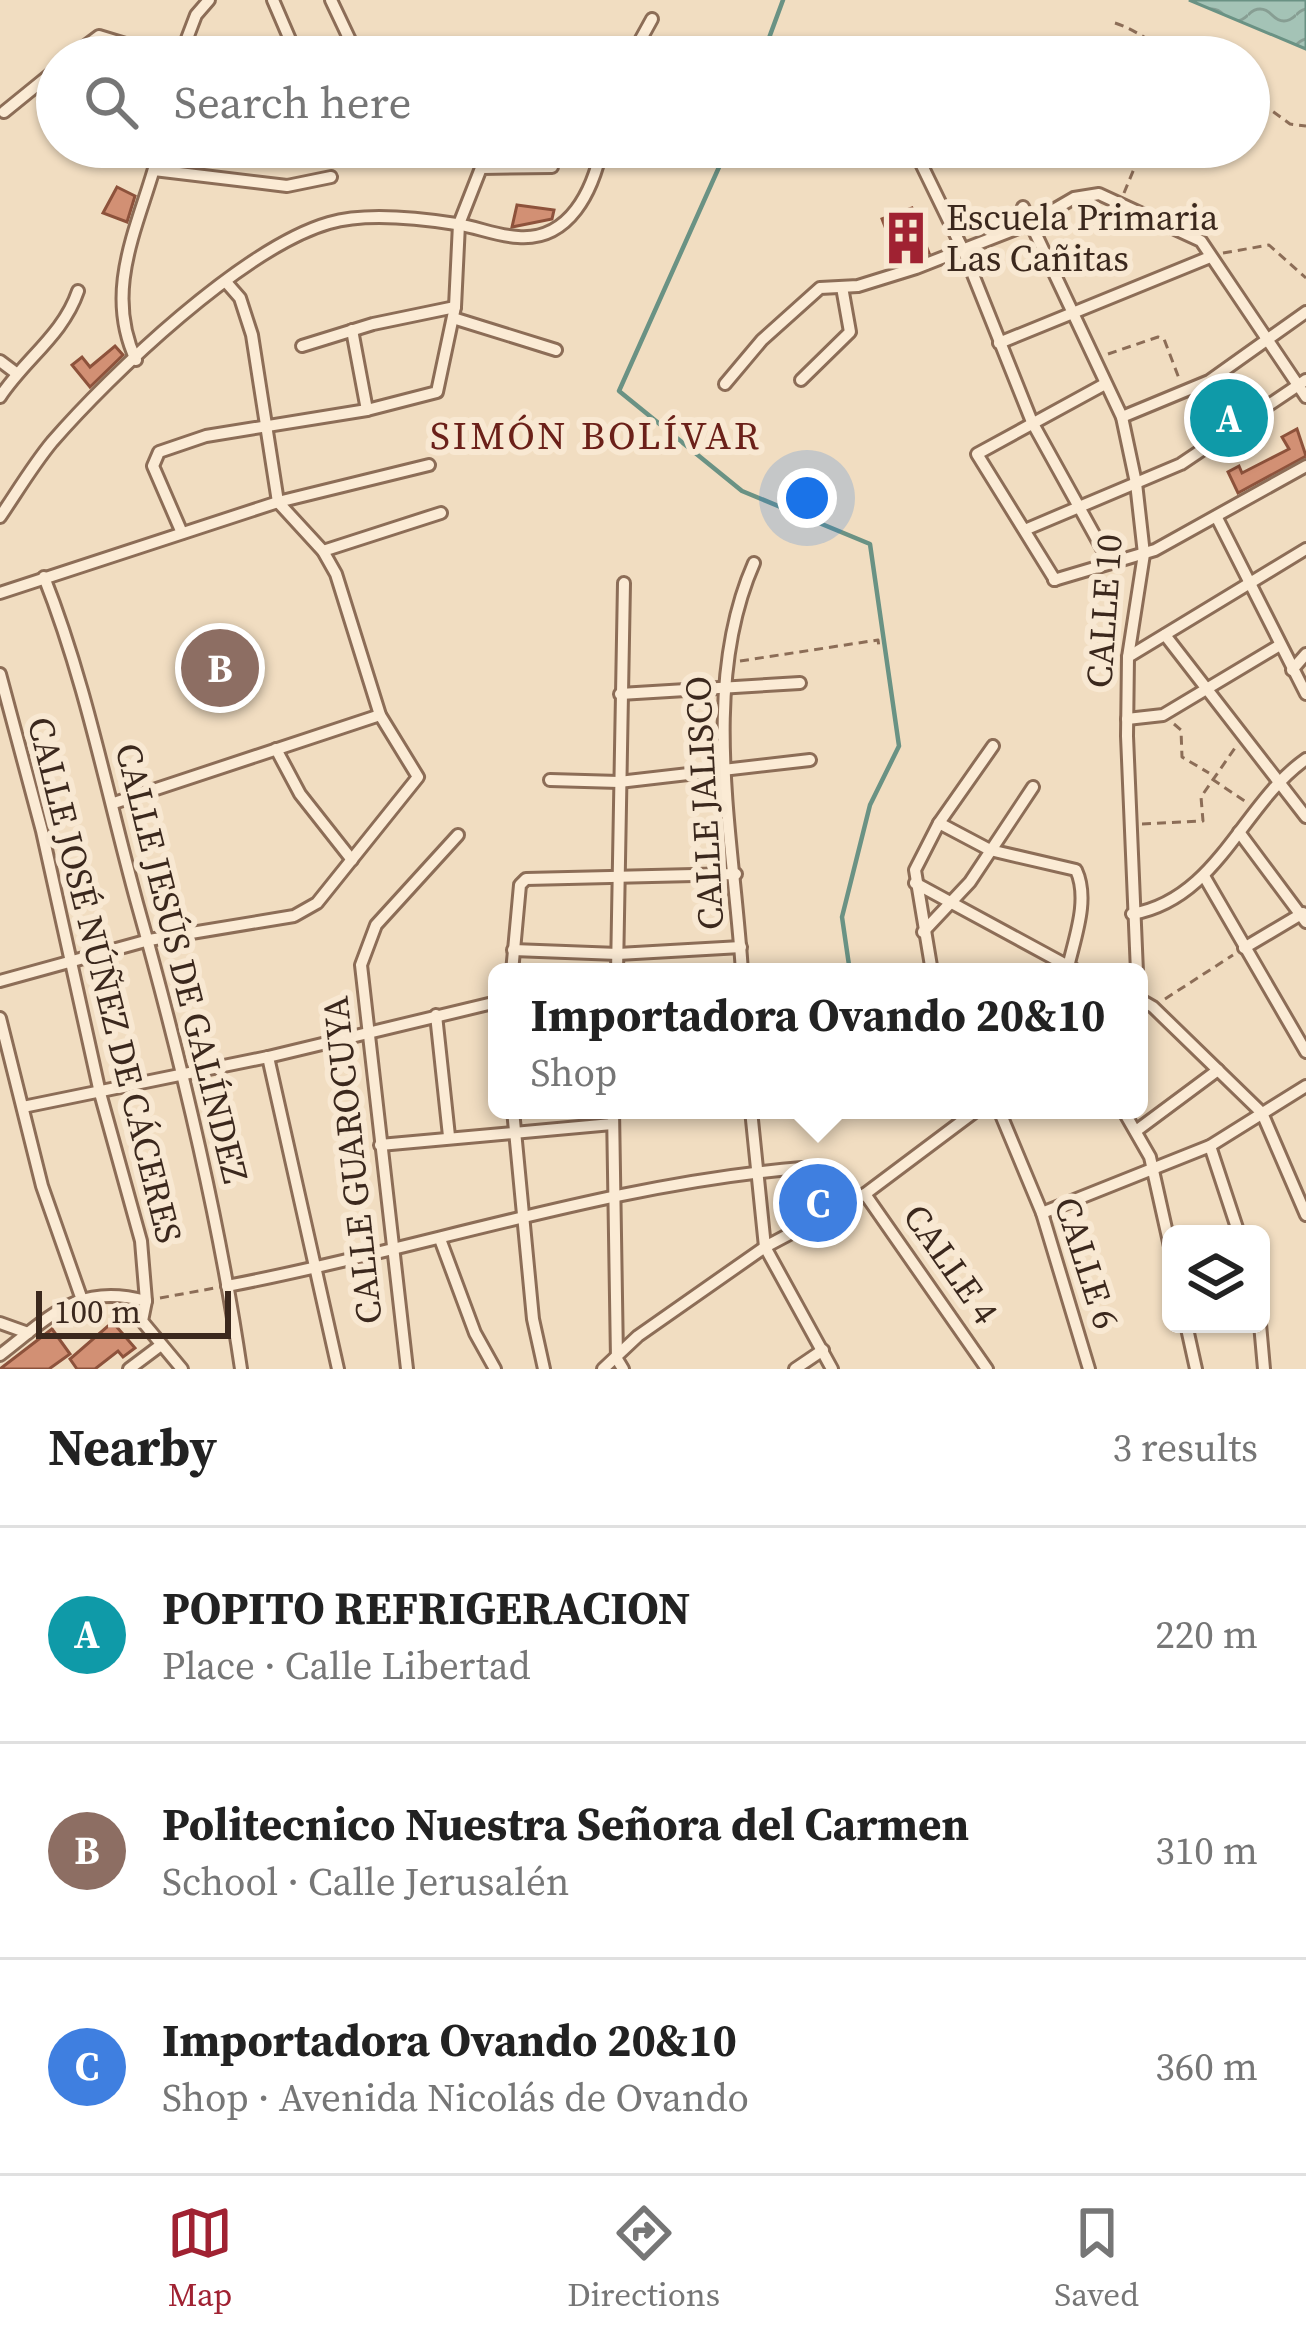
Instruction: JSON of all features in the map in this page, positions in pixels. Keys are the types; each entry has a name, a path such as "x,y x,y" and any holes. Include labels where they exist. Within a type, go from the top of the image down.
{"street":[{"path":"188,36 196,15 209,0"},
{"path":"274,0 289,36"},
{"path":"331,0 348,36"},
{"path":"643,36 652,19"},
{"path":"4,112 36,86"},
{"path":"182,532 153,466 159,452 206,436 430,397 440,384 454,312 459,224 482,168"},
{"path":"0,517 52,443 136,360 226,282 337,221 459,224 539,237 563,224 589,193 596,168"},
{"path":"924,168 964,252 1032,422 1110,563"},
{"path":"136,360 125,325 124,265 154,170 287,186 331,177"},
{"path":"725,384 825,286 842,287 964,252 1086,194 1120,200 1190,233 1266,342 1301,382 1306,397"},
{"name":"CALLE 10","path":"1023,207 1076,310 1122,417 1136,483 1144,554 1128,657 1127,718 1136,963"},
{"path":"999,343 1210,257"},
{"path":"0,981 149,940 294,916 317,903 418,777 380,715 336,574 323,551 278,502 245,312 226,282"},
{"path":"801,380 850,332 842,287"},
{"path":"0,397 16,373 64,324 78,291"},
{"path":"302,346 352,330 454,312 556,350"},
{"path":"1122,417 1185,391 1306,312"},
{"path":"352,330 367,410"},
{"path":"0,362 16,373"},
{"path":"1027,529 1181,464 1301,382"},
{"path":"1106,384 977,453 1007,509 1027,529 1053,580 1144,554 1306,466"},
{"path":"0,593 278,502 429,465"},
{"path":"323,551 441,513"},
{"path":"1216,518 1306,694"},
{"path":"1128,657 1305,551"},
{"name":"CALLE JALISCO","path":"742,963 725,689 739,596 754,563"},
{"name":"CALLE JESÚS DE GALÍNDEZ","path":"44,577 65,631 114,803 184,1074 241,1369"},
{"path":"617,963 624,583"},
{"path":"1165,635 1306,818"},
{"path":"1127,718 1163,715 1280,645"},
{"path":"1292,670 1306,653"},
{"name":"CALLE JOSÉ NÚÑEZ DE CÁCERES","path":"0,674 100,1093 141,1241 146,1301 142,1321 161,1345"},
{"path":"620,694 800,683"},
{"path":"114,803 380,715"},
{"path":"930,963 915,883 919,860 993,746"},
{"path":"276,749 300,794 352,860"},
{"path":"1132,914 1173,900 1204,876 1277,779 1306,759"},
{"path":"550,781 619,782 810,760"},
{"path":"923,932 951,902 1033,788"},
{"path":"939,823 990,850 1076,870 1082,882 1075,963"},
{"path":"1239,832 1304,916 1244,948"},
{"name":"CALLE GUAROCUYA","path":"407,1369 361,965 367,939 458,835"},
{"path":"512,963 521,881 736,874"},
{"path":"1204,876 1306,1052"},
{"path":"915,883 1064,963"},
{"path":"513,950 618,953 741,947"},
{"path":"1148,1003 1262,1113 1306,1215"},
{"path":"23,1106 268,1057 488,1004"},
{"path":"436,1015 449,1136"},
{"path":"0,1018 42,1186 81,1297"},
{"path":"268,1057 338,1369"},
{"path":"1136,1131 1218,1070"},
{"path":"1042,1213 1210,1146 1306,1086"},
{"path":"513,1119 532,1319 544,1369"},
{"path":"612,1119 620,1364"},
{"path":"751,1119 753,1172 765,1247 832,1369"},
{"path":"603,1369 620,1364 638,1336 765,1247 865,1194 965,1119"},
{"name":"CALLE 6","path":"1003,1119 1042,1213 1089,1369"},
{"path":"1129,1119 1154,1168 1166,1225"},
{"path":"380,1145 612,1124"},
{"path":"1210,1146 1236,1225"},
{"path":"227,1286 391,1253 615,1198 753,1172 802,1168"},
{"name":"CALLE 4","path":"865,1194 987,1369"},
{"path":"440,1239 475,1334 495,1369"},
{"path":"0,1355 81,1297 118,1293 146,1301"},
{"path":"0,1323 28,1334"},
{"path":"1188,1333 1196,1369"},
{"path":"1260,1333 1264,1369"},
{"path":"129,1369 161,1345 182,1369"},
{"path":"795,1369 823,1351"}],"path":[{"path":"1115,22 1146,36"},
{"path":"1270,109 1290,124 1306,126"},
{"path":"1120,200 1134,168"},
{"path":"1210,257 1269,244 1306,278"},
{"path":"1095,358 1164,339 1185,391"},
{"path":"726,662 878,640 879,646"},
{"path":"1163,715 1180,730 1182,757 1255,808"},
{"path":"1128,823 1203,821 1201,797 1206,796 1211,777 1246,735"},
{"path":"1154,1006 1244,948"},
{"path":"146,1301 227,1286"}],"water":[{"path":"1189,0 1306,0 1306,49"}],"building":[{"path":"117,187 135,196 127,222 103,213"},
{"path":"517,205 554,210 552,219 512,227"},
{"name":"Escuela Primaria Las Cañitas","path":"912,208 929,253 899,263 882,219"},
{"path":"115,346 123,355 90,387 72,365 82,357 90,367"},
{"path":"1297,429 1306,456 1238,493 1228,472 1239,466 1242,473 1289,449 1282,437"},
{"path":"108,1326 116,1326 135,1348 123,1357 118,1351 95,1369 77,1369 70,1359"},
{"path":"52,1329 70,1354 49,1369 0,1369"}],"waterway":[{"path":"770,36 783,0"},
{"path":"719,168 619,391 742,491 870,544 899,746 870,805 842,917 849,963"}],"place":[{"name":"Escuela Primaria Las Cañitas","path":"906,238"},
{"name":"POPITO REFRIGERACION","path":"1229,418"},
{"name":"Politecnico Nuestra Señora del Carmen","path":"220,668"},
{"name":"Importadora Ovando 20&10","path":"818,1203"}],"district":[{"name":"SIMÓN BOLÍVAR","path":"596,435"}]}
